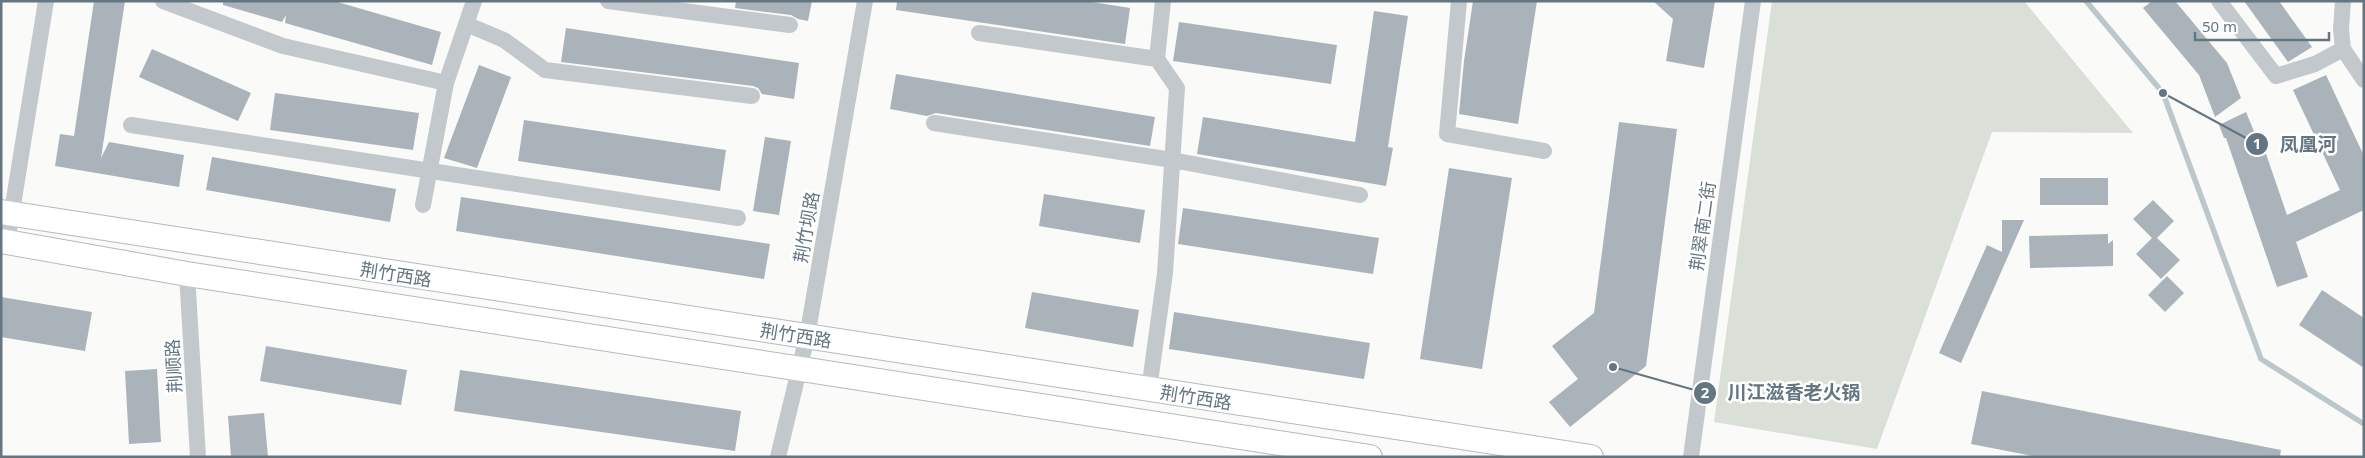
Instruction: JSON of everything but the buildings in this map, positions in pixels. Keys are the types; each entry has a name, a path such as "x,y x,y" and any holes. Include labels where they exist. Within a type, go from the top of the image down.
{"main road":[{"name":"荆竹西路","path":"6,213 1591,457"},
{"name":"荆竹西路","path":"4,242 187,274 1370,457"}],"street":[{"path":"4,242 6,213 46,1"},
{"path":"163,1 283,46 446,83"},
{"path":"423,206 446,83 474,1"},
{"path":"608,1 790,25"},
{"name":"荆竹坝路","path":"778,457 801,370 865,1"},
{"path":"1149,390 1165,273 1177,88 1157,59 1164,1"},
{"path":"1459,1 1447,134 1544,151"},
{"name":"荆翠南二街","path":"1690,457 1753,1"},
{"path":"2219,1 2276,76 2315,64 2343,49"},
{"path":"2343,1 2341,29 2343,49 2364,80"},
{"path":"466,24 504,40 545,70 752,96"},
{"path":"979,33 1157,59"},
{"path":"934,123 1172,160 1360,195"},
{"path":"130,125 738,218"},
{"name":"荆顺路","path":"187,274 198,457"}],"shaded area":[{"path":"1772,1 2024,1 2133,133 1992,132 1877,449 1714,422"}],"waterway":[{"path":"2086,1 2163,93 2261,359 2364,424"}],"place":[{"name":"凤凰河","path":"2163,93"},
{"name":"川江滋香老火锅","path":"1613,367"}]}
